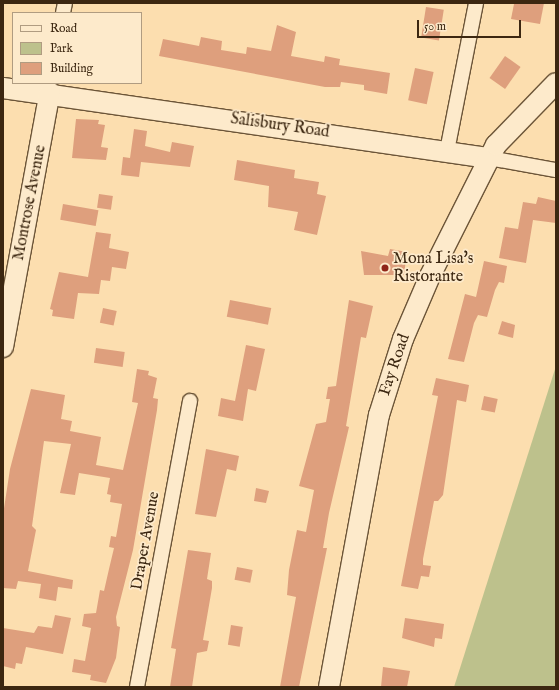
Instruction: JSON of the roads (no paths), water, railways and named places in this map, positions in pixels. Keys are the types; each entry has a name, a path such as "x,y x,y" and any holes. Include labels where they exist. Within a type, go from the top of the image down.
{"street":[{"path":"447,151 476,3"},
{"name":"Fay Road","path":"329,687 379,415 403,339 427,283 489,158 504,136 556,83"},
{"name":"Salisbury Road","path":"3,88 51,88 447,151 556,170"},
{"name":"Montrose Avenue","path":"3,347 51,88"},
{"name":"Draper Avenue","path":"137,687 190,401"}],"place":[{"name":"Mona Lisa's Ristorante","path":"385,268"}]}
